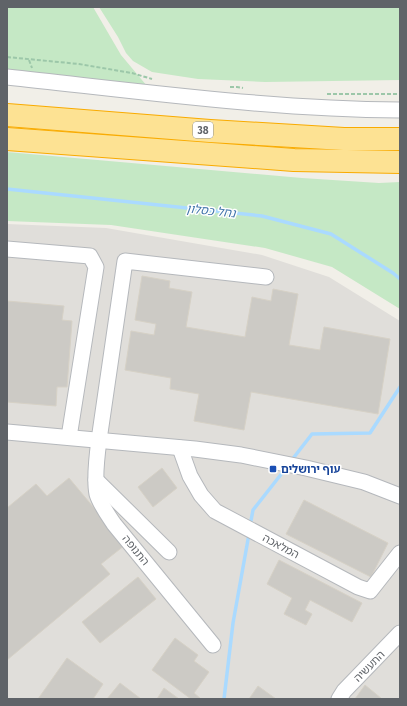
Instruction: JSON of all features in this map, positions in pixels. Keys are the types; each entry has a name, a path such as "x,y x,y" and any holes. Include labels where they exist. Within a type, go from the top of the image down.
{"highway":[{"name":"38","path":"7,115 257,134 344,139 400,139"},
{"name":"38","path":"7,139 294,160 400,162"}],"street":[{"path":"7,77 265,104 400,110"},
{"path":"7,249 90,256 96,268 69,437"},
{"name":"התנופה","path":"213,645 114,524 102,504 97,494 96,480 99,440 125,261 266,277"},
{"path":"7,432 241,455 306,468 364,482 400,496"},
{"name":"המלאכה","path":"180,448 190,476 201,495 215,510 358,587 370,591 400,553"},
{"path":"96,480 169,552"},
{"name":"התעשיה","path":"339,699 344,691 400,633"}],"path":[{"path":"7,57 79,64 132,73 153,80"},
{"path":"225,87 249,89"},
{"path":"326,94 400,94"}],"shaded area":[{"path":"7,224 106,228 262,255 329,277 400,321 400,699 7,699"}],"green space":[{"path":"7,7 93,7 121,55 147,86 7,72"},
{"path":"99,7 400,7 400,80 265,82 198,79 152,72 133,61 126,53"},
{"path":"7,152 302,178 379,183 400,182 400,309 332,267 265,248 111,225 7,221"}],"building":[{"path":"142,276 170,281 169,288 192,292 186,327 245,337 252,297 271,301 273,289 298,294 289,345 320,350 324,327 390,339 378,414 251,392 244,430 194,421 199,394 170,389 171,378 125,370 131,331 154,335 156,324 135,320"},
{"path":"7,301 64,306 62,320 72,321 67,387 57,387 56,406 7,402"},
{"path":"162,468 177,488 153,507 138,487"},
{"path":"69,478 125,545 101,564 110,574 7,660 7,508 36,484 47,496"},
{"path":"304,500 388,543 371,577 286,534"},
{"path":"279,560 362,603 352,622 310,600 305,610 312,614 306,625 284,614 292,598 267,584"},
{"path":"138,577 156,599 100,643 82,622"},
{"path":"175,638 198,655 194,661 209,672 194,693 201,699 191,699 152,670"},
{"path":"67,658 103,684 93,699 38,699"},
{"path":"120,683 141,699 107,699"},
{"path":"365,685 382,699 355,699"},
{"path":"258,686 276,699 249,699"},
{"path":"164,688 179,699 157,699"}],"waterway":[{"name":"נחל כסלון","path":"7,189 262,216 331,234 393,273 400,279"},
{"path":"291,461 312,434 370,433 400,387"},
{"path":"250,526 253,510 286,468"},
{"path":"224,699 233,623 249,534"}],"place":[{"name":"עוף ירושלים","path":"273,469"}]}
